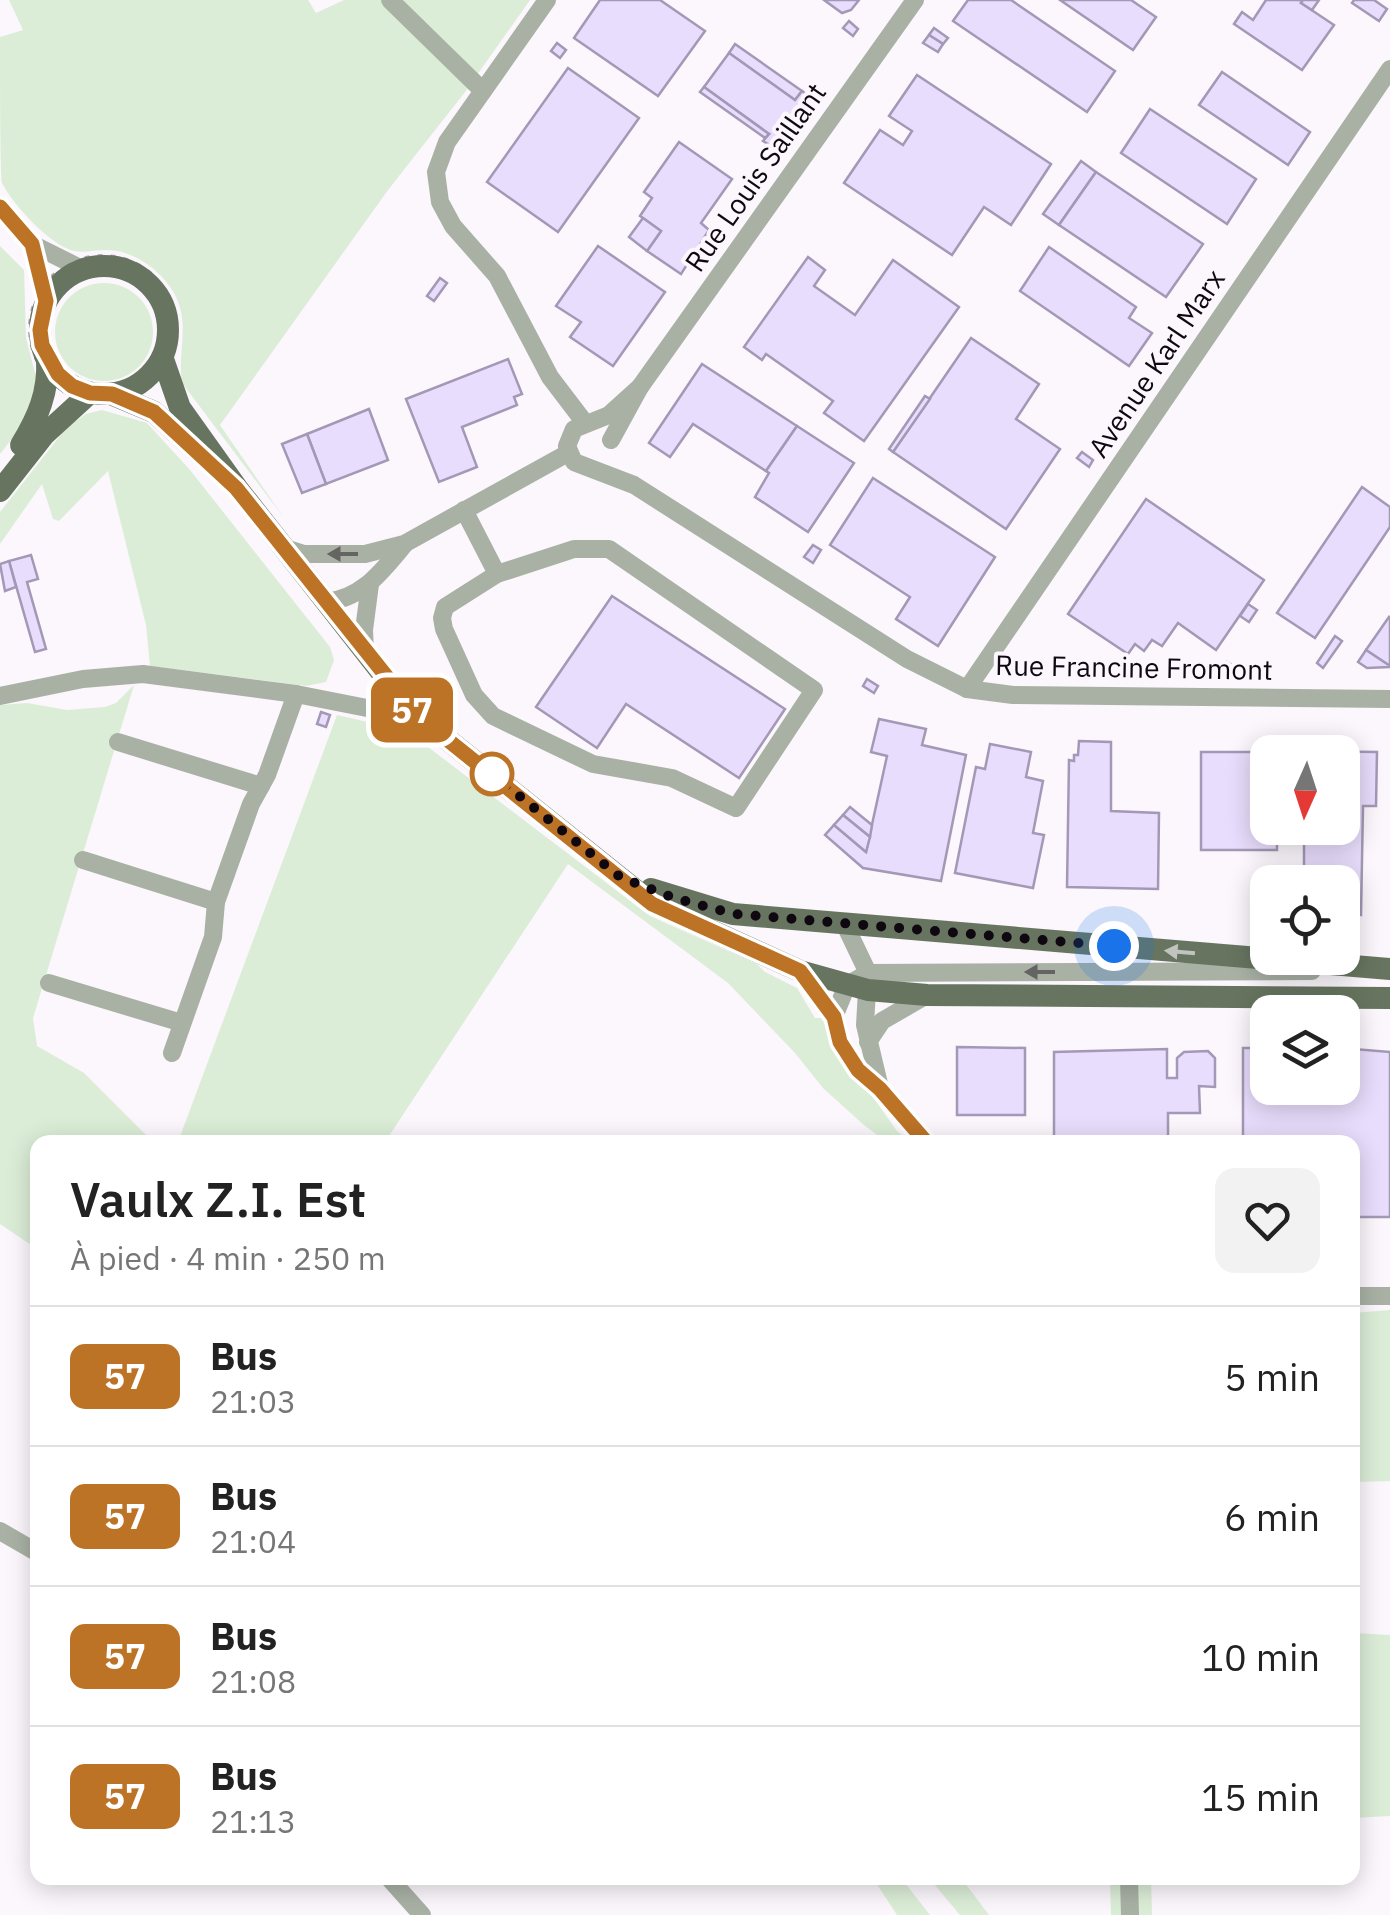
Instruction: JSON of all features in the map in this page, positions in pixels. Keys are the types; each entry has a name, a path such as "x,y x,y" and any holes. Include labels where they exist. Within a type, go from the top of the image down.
{"main road":[{"path":"0,479 39,416 47,369 40,330 44,294 77,266 126,268 146,279 160,296 168,316 164,364 180,408 236,488 400,696 418,716 652,904 800,971 926,994 1390,998"},
{"path":"0,491 44,435 132,389 164,364"},
{"path":"47,369 72,386 154,412 236,488"},
{"path":"620,877 674,898 734,914 1386,968"}],"street":[{"path":"390,0 483,90"},
{"name":"Rue Francine Fromont","path":"548,0 447,142 436,172 440,202 453,226 496,276 588,446 634,485 906,660 968,688 1013,695 1390,700"},
{"name":"Rue Louis Saillant","path":"588,446 640,386 915,0"},
{"name":"Avenue Karl Marx","path":"968,688 1390,69"},
{"path":"0,206 32,244 77,266"},
{"path":"32,244 44,294"},
{"path":"282,547 307,554 365,554 404,544 522,476 588,446"},
{"path":"464,510 496,574"},
{"path":"325,602 341,601 370,584 404,544"},
{"path":"609,548 814,690 736,808 672,778 593,764 493,716 474,695 442,618 445,608 496,574 574,550 609,548"},
{"path":"365,653 370,584"},
{"path":"0,696 83,679 143,674 296,694 367,708 400,696"},
{"path":"172,1052 213,938 216,902 250,804 261,786 296,694"},
{"path":"118,742 261,786"},
{"path":"84,860 216,902"},
{"path":"845,924 861,983 868,1042 880,1089"},
{"path":"861,983 1386,968"},
{"path":"800,971 834,1017 840,1042 858,1070 920,1135"},
{"path":"49,982 182,1023"},
{"path":"834,1017 861,983"},
{"path":"868,1042 882,1021 926,994"},
{"path":"1360,1296 1390,1296"},
{"path":"0,1531 30,1548"},
{"path":"396,1885 422,1915"},
{"path":"1129,1885 1130,1915"}],"path":[{"path":"96,256 121,258 144,268 163,286 174,308 177,333 172,358 148,388 107,399 37,362 30,324 55,274 77,266 96,256"}],"green space":[{"path":"9,0 308,0 316,13 344,0 383,0 469,87 388,190 220,425 284,518 182,383 182,315 168,285 145,262 125,253 78,252 54,241 33,223 2,183 0,37 23,30"},
{"path":"395,0 530,0 477,75"},
{"path":"0,246 24,270 26,338 38,385 31,414 0,454"},
{"path":"104,283 123,286 139,297 150,313 150,351 139,367 123,378 104,381 85,378 69,367 58,351 55,332 58,313 69,297 85,286"},
{"path":"102,410 147,423 190,470 330,647 334,660 326,682 306,686 150,666 146,625 108,471 59,521 53,519 42,484 0,544 0,512 67,427 86,414"},
{"path":"134,685 33,1018 37,1046 84,1073 146,1135 30,1135 30,1244 0,1224 0,705 27,703 67,710 116,703"},
{"path":"337,715 407,731 650,916 757,964 797,988 815,1018 822,1018 838,1056 902,1135 877,1135 865,1126 823,1088 728,983 568,864 390,1135 181,1135"},
{"path":"1390,1310 1390,1481 1360,1482 1360,1312"},
{"path":"1360,1633 1390,1635 1390,1816 1360,1818"},
{"path":"878,1885 906,1885 930,1915 897,1915"},
{"path":"935,1885 966,1885 989,1915 960,1915"},
{"path":"1110,1885 1121,1885 1123,1915 1111,1915"},
{"path":"1135,1885 1151,1885 1152,1915 1136,1915"}],"building":[{"path":"600,0 660,0 705,31 658,96 574,38"},
{"path":"824,0 859,0 851,10 842,13"},
{"path":"968,0 1011,0 1115,71 1087,112 953,21"},
{"path":"1060,0 1131,0 1156,17 1133,50"},
{"path":"1266,0 1303,0 1301,3 1334,25 1302,70 1234,24 1242,12 1253,20"},
{"path":"1319,0 1312,10 1301,3"},
{"path":"1374,0 1387,9 1379,21 1352,3"},
{"path":"849,21 858,29 853,36 843,28"},
{"path":"934,28 948,38 943,44 929,35"},
{"path":"929,35 943,44 938,52 923,43"},
{"path":"557,43 566,50 560,58 551,51"},
{"path":"735,44 802,91 795,100 729,53"},
{"path":"729,53 795,100 802,91 815,101 779,151 763,141 769,134 704,87"},
{"path":"568,68 639,118 558,232 487,182"},
{"path":"1222,72 1310,132 1288,165 1199,105"},
{"path":"917,75 1051,164 1011,225 984,207 952,255 844,183 880,130 903,145 912,131 889,116"},
{"path":"704,87 769,134 765,138 700,92"},
{"path":"1150,109 1256,179 1227,224 1121,153"},
{"path":"679,142 732,179 701,223 709,230 681,274 647,251 661,231 640,216 652,198 644,192"},
{"path":"1081,161 1096,172 1059,225 1043,214"},
{"path":"1096,172 1203,244 1166,297 1059,225"},
{"path":"643,218 661,231 647,251 629,237"},
{"path":"598,246 665,292 613,366 570,337 581,322 556,306"},
{"path":"1049,247 1136,307 1129,318 1152,333 1129,366 1020,291"},
{"path":"808,257 825,270 814,286 855,315 893,260 959,307 864,441 824,413 833,401 766,354 762,360 744,347"},
{"path":"440,278 447,283 434,301 427,296"},
{"path":"971,338 1039,384 1016,419 1060,449 1006,529 893,452"},
{"path":"508,359 522,394 514,397 517,405 462,427 477,467 439,482 406,399"},
{"path":"702,364 797,426 766,471 693,424 670,457 649,443"},
{"path":"925,396 930,399 893,452 889,449"},
{"path":"369,409 388,460 326,484 307,434"},
{"path":"797,426 854,463 808,532 755,497 769,473 766,471"},
{"path":"307,434 326,484 302,493 282,444"},
{"path":"1082,452 1093,460 1089,467 1077,458"},
{"path":"873,478 995,557 938,646 896,619 910,597 830,545"},
{"path":"1362,487 1390,507 1390,527 1315,638 1277,613"},
{"path":"1146,499 1264,580 1216,650 1178,623 1162,646 1152,640 1144,651 1135,644 1128,654 1068,614"},
{"path":"813,545 821,550 813,563 804,557"},
{"path":"31,555 38,579 27,582 46,649 35,652 9,561"},
{"path":"9,561 16,587 5,591 0,564"},
{"path":"612,596 785,709 739,778 626,704 597,748 536,707"},
{"path":"1248,604 1257,610 1249,622 1240,616"},
{"path":"1390,618 1390,666 1366,650"},
{"path":"1335,636 1342,641 1323,668 1317,663"},
{"path":"1366,650 1390,667 1367,668 1358,662"},
{"path":"1227,662 1234,666 1227,676 1221,672"},
{"path":"867,679 878,686 874,693 863,686"},
{"path":"321,712 330,715 326,727 317,724"},
{"path":"879,719 926,729 922,745 966,755 941,881 863,868 825,835 834,825 866,852 887,756 871,752"},
{"path":"1079,741 1111,742 1111,811 1159,813 1158,889 1067,887 1069,760 1074,761 1074,755 1078,755"},
{"path":"990,744 1031,752 1026,777 1043,781 1033,833 1044,835 1033,888 955,873 976,767 985,769"},
{"path":"1201,752 1250,752 1250,845 1277,845 1277,850 1201,850"},
{"path":"1360,752 1377,752 1376,806 1363,806 1361,915 1360,865 1304,865 1304,845 1360,845"},
{"path":"850,807 872,825 870,837 843,815"},
{"path":"843,815 870,837 866,852 834,825"},
{"path":"957,1047 1025,1048 1025,1115 957,1115"},
{"path":"1243,1048 1250,1048 1250,1105 1360,1105 1360,1050 1390,1052 1390,1217 1360,1217 1360,1135 1243,1135"},
{"path":"1167,1049 1167,1078 1177,1078 1177,1058 1184,1052 1208,1051 1215,1058 1215,1087 1199,1086 1200,1113 1168,1113 1168,1135 1054,1135 1054,1052"}],"bus line":[{"name":"57","path":"0,207 32,244 46,301 41,315 42,345 58,374 72,386 90,393 112,394 154,412 236,488 418,716 652,904 800,971 834,1017 840,1042 858,1070 920,1135"}],"route":[{"path":"492,774 620,877 674,898 734,914 1114,946"}]}
